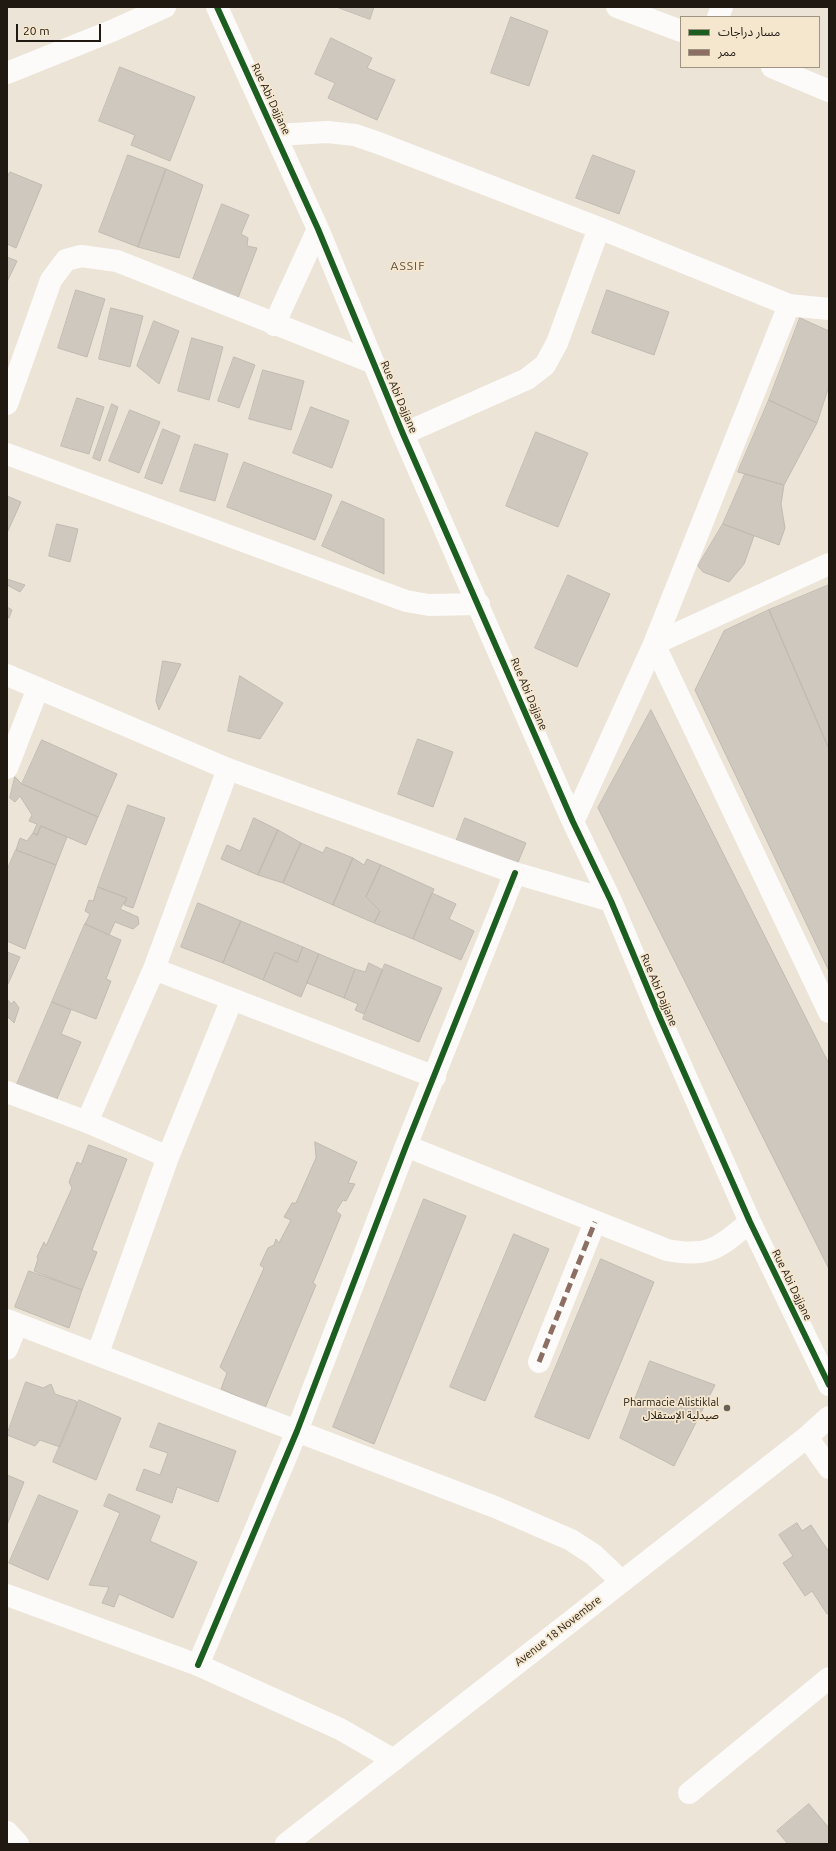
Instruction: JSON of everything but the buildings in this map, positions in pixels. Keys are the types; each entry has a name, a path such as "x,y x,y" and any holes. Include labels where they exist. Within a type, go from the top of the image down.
{"street":[{"path":"7,73 114,30 165,7"},
{"name":"Rue Abi Dajjane","path":"218,7 277,135 318,229 403,434 479,604 573,822 611,901 660,1018 750,1222 829,1385"},
{"path":"617,7 680,31"},
{"path":"774,68 829,91"},
{"path":"277,135 328,132 355,136 381,144 599,228 789,305 829,309"},
{"path":"403,434 527,379 545,365 557,344 599,228"},
{"path":"274,325 318,229"},
{"path":"7,404 51,280 66,260 81,256 117,261 274,325 374,363"},
{"path":"573,822 654,644 789,305"},
{"path":"7,454 406,601 429,605 479,604"},
{"path":"654,644 829,564"},
{"path":"654,644 829,1012"},
{"path":"7,675 228,769 515,873 611,901"},
{"path":"7,768 38,688"},
{"path":"87,1122 154,969 228,769"},
{"path":"198,1665 296,1431 406,1146 435,1078 515,873"},
{"path":"154,969 435,1078"},
{"path":"98,1353 168,1157 232,999"},
{"path":"7,1092 87,1122 168,1157"},
{"path":"406,1146 667,1250 684,1253 701,1252 720,1246 750,1222"},
{"path":"538,1362 595,1222"},
{"path":"7,1349 12,1322 98,1353 495,1507 571,1540 594,1555 621,1581"},
{"name":"Avenue 18 Novembre","path":"286,1844 807,1437 829,1417"},
{"path":"807,1437 829,1468"},
{"path":"7,1595 198,1665 340,1729 394,1760"},
{"path":"689,1793 829,1678"},
{"path":"7,1832 18,1844"}],"marked path":[{"path":"539,1362 595,1222"}],"cycle path":[{"path":"217,7 318,229 403,434 573,822 611,901 660,1018 750,1222 829,1385"},
{"path":"198,1665 297,1431 406,1146 515,873"}],"place":[{"name":"Pharmacie Alistiklal صيدلية الإستقلال","path":"727,1408"}],"district":[{"name":"ASSIF","path":"408,266"}]}
